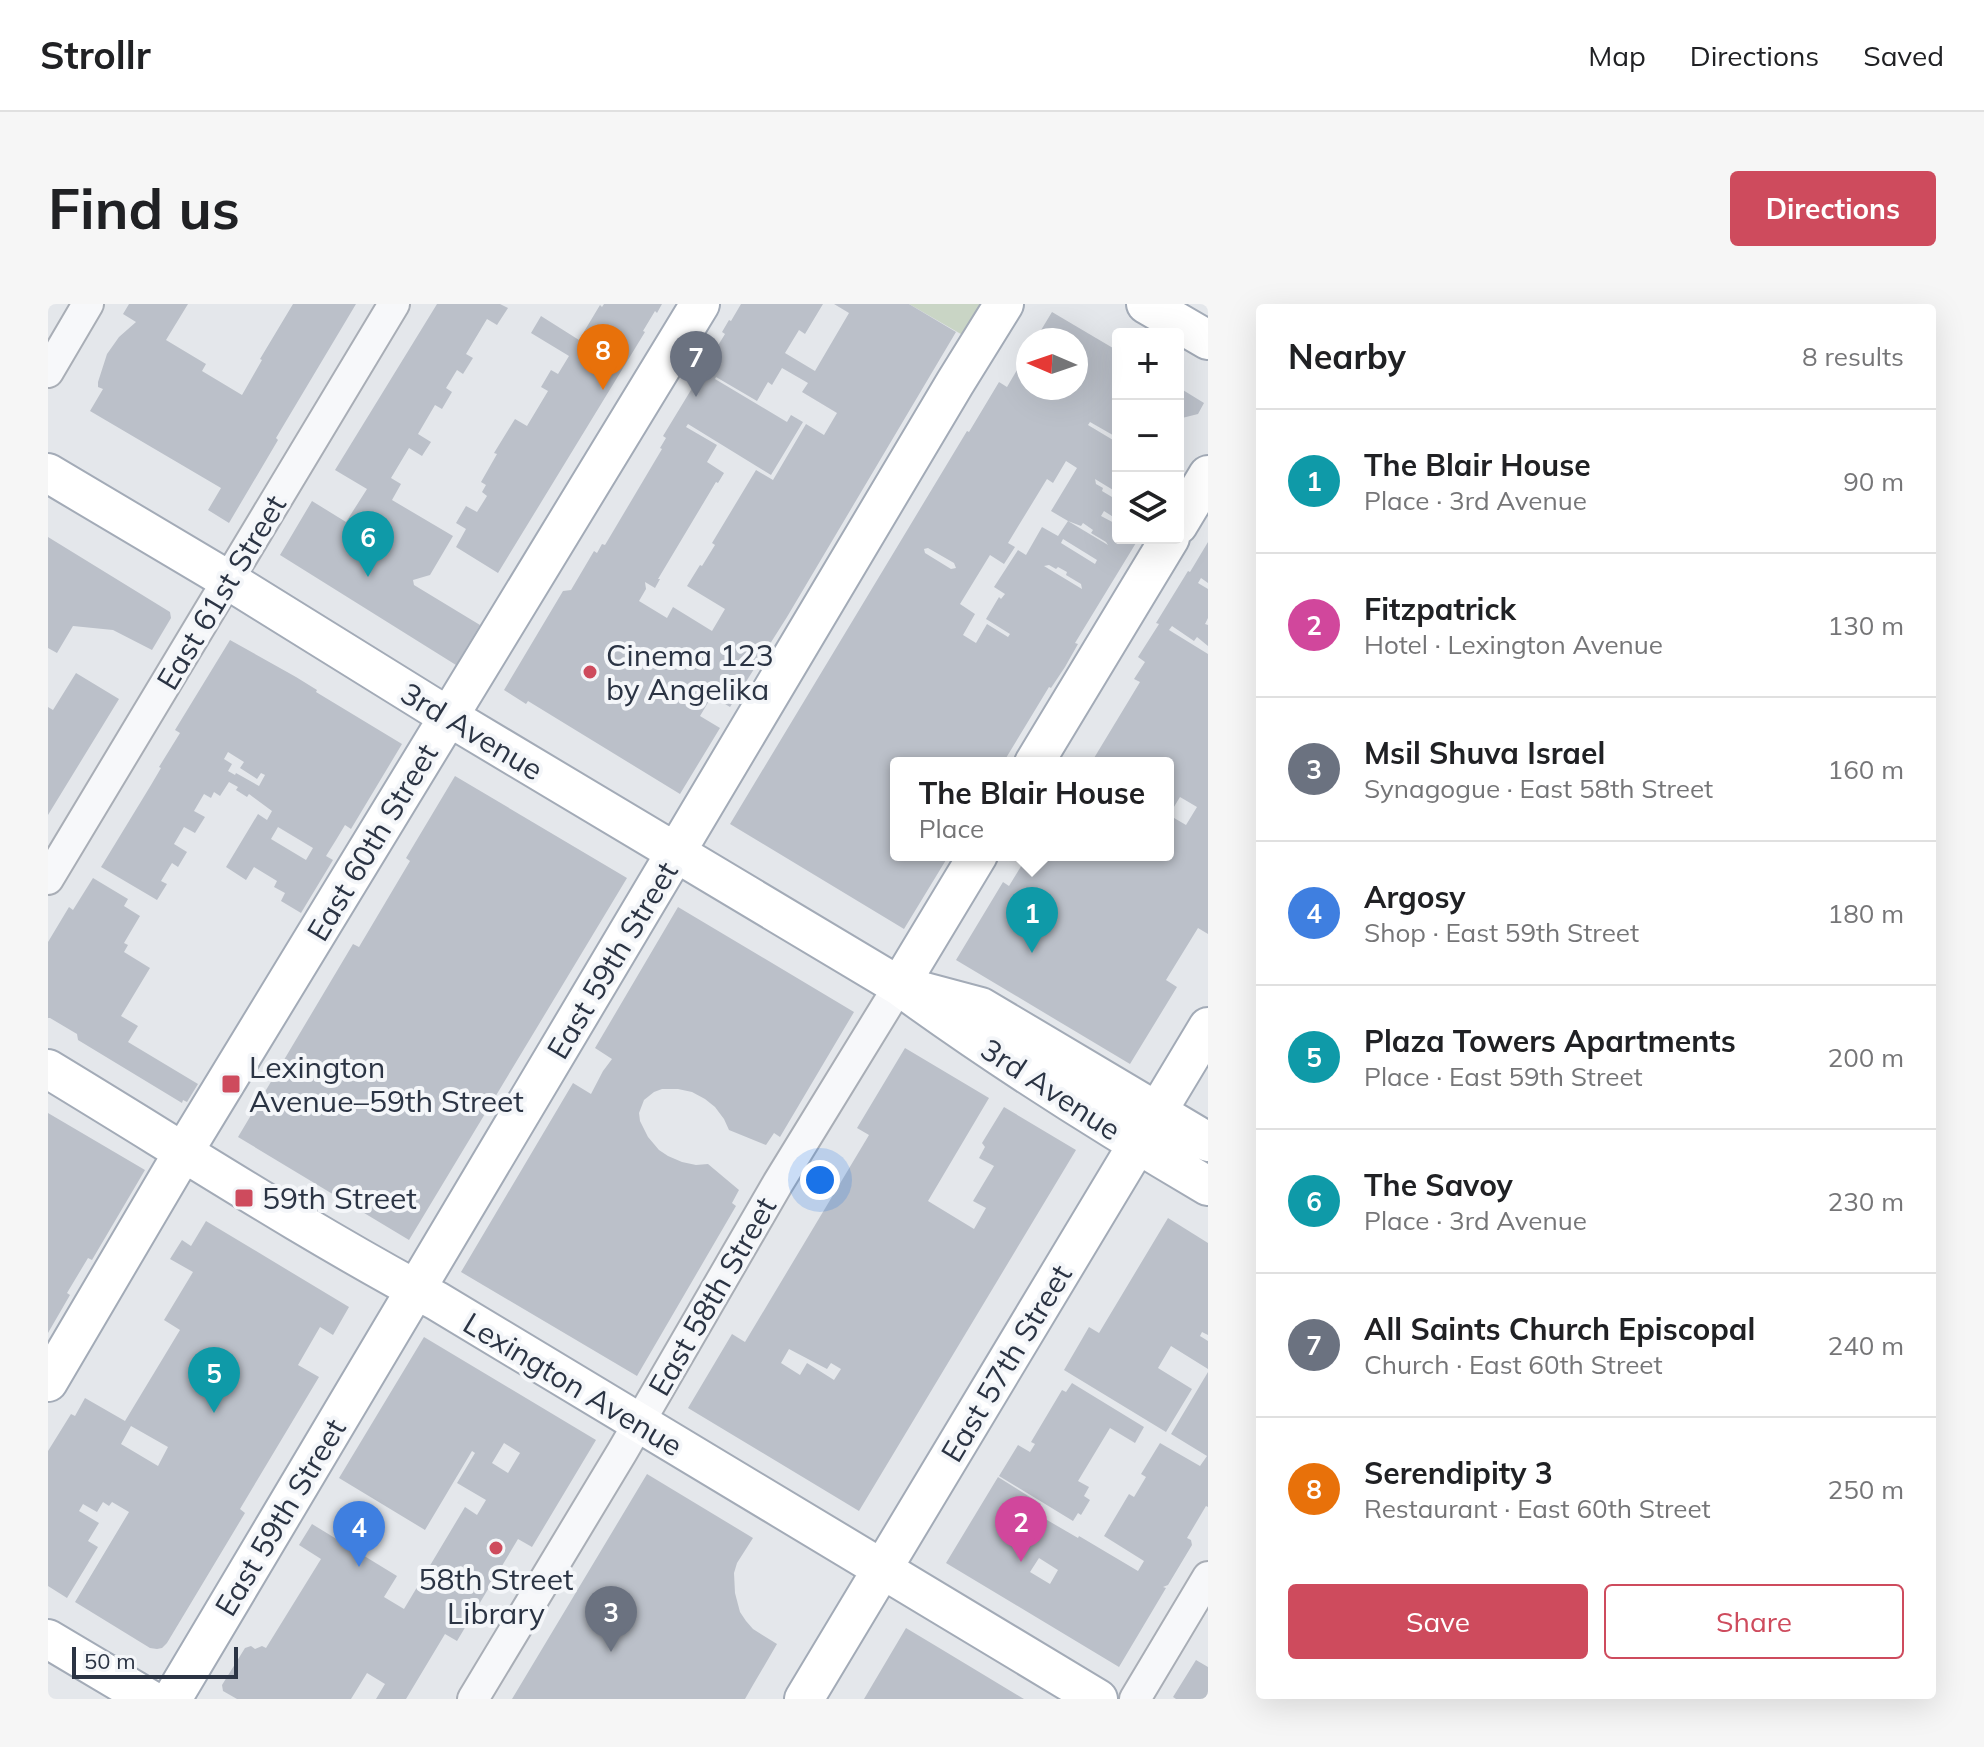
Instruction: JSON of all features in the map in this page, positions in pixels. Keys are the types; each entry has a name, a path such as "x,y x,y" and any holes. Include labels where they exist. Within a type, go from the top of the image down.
{"main road":[{"name":"East 60th Street","path":"48,1382 184,1151 700,304"},
{"name":"East 59th Street","path":"172,1699 1004,304"},
{"path":"1146,304 1208,340"},
{"name":"3rd Avenue","path":"48,473 899,986 1081,1110 1208,1186"},
{"path":"1184,515 1208,475"},
{"path":"1038,757 1166,544"},
{"name":"East 58th Street","path":"899,986 974,861"},
{"name":"3rd Avenue","path":"899,986 981,1007 1208,1142"},
{"name":"East 57th Street","path":"804,1699 1208,1027"},
{"path":"1042,1043 1081,1110"},
{"name":"Lexington Avenue","path":"48,1069 298,1222 1098,1699"},
{"path":"48,1639 149,1699"}],"street":[{"path":"48,372 88,304"},
{"name":"East 61st Street","path":"48,879 394,304"},
{"name":"East 58th Street","path":"473,1699 770,1196 899,986"},
{"path":"1135,1699 1208,1577"}],"green space":[{"path":"909,304 986,304 966,337"}],"building":[{"path":"129,304 188,304 166,340 206,364 202,371 242,395 293,304 356,304 229,523 208,510 221,488 90,411 103,389 98,387 98,382 107,354 119,337 136,322 123,314"},
{"path":"437,304 500,304 508,308 497,325 487,319 466,354 473,358 463,374 457,370 446,388 452,392 442,409 435,405 418,434 431,442 422,456 409,448 391,478 401,484 392,500 453,536 430,575 413,580 414,585 480,625 456,665 280,555 312,501 346,522 367,489 335,470"},
{"path":"604,304 662,304 498,573 456,547 466,529 456,523 466,506 477,512 487,496 482,492 486,485 481,482 497,454 494,453 515,419 527,426 548,391 541,387 551,370 558,374 569,356 531,333 541,316 579,340 600,305 602,307"},
{"path":"741,304 823,304 805,334 799,330 785,353 815,371 849,313 834,304 909,304 956,332 730,707 712,696 700,716 720,728 680,794 528,701 526,704 504,690 563,591 571,590 594,551 597,553 602,544 605,545 662,449 666,438 663,436","holes":["782,368 808,383 802,392 837,413 824,435 806,424 773,480 756,470 712,543 715,545 687,586 725,609 712,631 673,607 667,618 639,601 646,589 645,582 655,588 724,473 707,462 717,445 686,427 688,424 771,475 803,422 791,415 787,422 716,377 757,401 768,382 772,385"]},
{"path":"1052,312 1079,328 1042,328"},
{"path":"1088,333 1112,347 1112,435 1090,422 1088,425 1112,439 1112,489 1095,479 1102,491 1112,497 1112,516 1104,511 1101,516 1112,522 1112,544 1135,544 1075,643 1078,644 1065,667 1049,687 1007,757 890,757 890,861 945,861 904,929 730,824 967,431 999,382 1007,387 1016,372 1016,400 1088,400","holes":["1066,461 1077,468 1051,511 1068,521 1058,536 1042,527 1026,555 1018,550 994,587 1005,594 1001,599 999,597 986,619 1010,634 1008,637 987,624 976,643 963,635 975,614 960,604 990,555 1004,564 1015,547 1008,543 1047,479 1053,483","1068,521 1081,526 1083,523 1093,530 1091,533 1108,545","1063,539 1097,560 1095,564 1061,543","928,548 954,563 956,568 951,569 925,553 924,549","1044,566 1067,572 1066,575 1081,584 1082,589"]},
{"path":"1184,391 1204,403 1198,414 1184,418"},
{"path":"48,537 170,612 171,618 152,650 113,630 73,626 57,653 48,648"},
{"path":"1208,542 1208,583 1201,578 1198,583 1208,589 1208,618 1205,624 1208,625 1208,646 1197,637 1194,641 1172,626 1169,630 1208,654 1208,934 1198,928 1166,980 1177,987 1130,1064 956,960 1003,882 1009,886 1024,861 1174,861 1174,818 1186,825 1197,807 1180,797 1174,807 1174,757 1095,757 1140,682 1134,679 1145,662 1138,657"},
{"path":"230,640 296,677 402,744 351,829 345,825 326,856 333,860 301,913 281,901 285,893 274,887 277,881 254,867 246,880 226,867 258,814 267,820 272,811 249,794 247,797 236,790 238,787 229,782 220,796 214,792 211,798 204,794 194,811 205,817 195,833 184,827 174,844 187,852 178,867 172,863 161,881 167,884 157,900 101,867 180,733 175,730","holes":["228,752 244,762 240,768 257,779 261,773 265,775 259,786 228,771 232,764 224,759","278,827 313,848 306,860 271,839"]},
{"path":"76,673 119,699 48,815 48,707 53,710"},
{"path":"455,776 627,878 409,1240 238,1137 353,944 359,947 410,861 406,858"},
{"path":"93,878 128,899 124,906 140,916 124,943 128,945 124,952 150,968 121,1016 138,1026 128,1042 198,1084 187,1102 183,1100 182,1103 78,1040 77,1034 48,1018 48,942 69,907 73,910"},
{"path":"678,907 854,1012 780,1137 774,1133 766,1145 729,1130 715,1107 692,1092 662,1089 644,1100 639,1113 640,1121 659,1150 682,1162 708,1164 739,1190 732,1203 736,1206 637,1376 461,1272 573,1083 591,1094 612,1059 595,1048"},
{"path":"905,1048 989,1098 928,1201 974,1229 986,1208 973,1201 994,1166 979,1158 985,1147 982,1143 1004,1107 1076,1150 859,1511 688,1408 732,1334 745,1342 869,1135 857,1128","holes":["789,1349 827,1369 831,1363 841,1369 834,1380 807,1363 800,1375 781,1363"]},
{"path":"48,1113 145,1170 92,1260 88,1258 67,1293 70,1295 48,1333"},
{"path":"1168,1218 1208,1243 1208,1335 1202,1332 1200,1336 1208,1341 1208,1369 1171,1346 1158,1368 1192,1389 1166,1432 1064,1370 1089,1327 1099,1333"},
{"path":"206,1221 349,1307 333,1335 320,1327 298,1365 319,1377 240,1509 245,1513 167,1643 157,1649 150,1648 75,1602 129,1512 112,1502 109,1506 103,1502 97,1512 83,1504 79,1511 99,1523 88,1541 98,1547 67,1598 48,1586 48,1451 85,1398 125,1421 180,1330 164,1320 193,1272 170,1259 182,1240 191,1246","holes":["131,1426 168,1447 158,1466 121,1444"]},
{"path":"424,1337 596,1440 532,1547 518,1539 457,1641 445,1634 406,1699 376,1699 385,1684 367,1673 351,1699 237,1699 223,1691 222,1685 245,1648 266,1648 321,1559 299,1545 312,1524 397,1576 384,1597 404,1609 465,1507 477,1515 486,1500 457,1483 475,1453 472,1451 425,1530 339,1478","holes":["504,1443 520,1453 508,1473 492,1463"]},
{"path":"1208,1372 1208,1507 1187,1538 1192,1545 1168,1585 1163,1587 1166,1588 1119,1667 946,1563 998,1477 1041,1504 1035,1513 1138,1571 1144,1561 1104,1536 1129,1494 1134,1497 1146,1477 1141,1474 1160,1443 1200,1466 1207,1456 1171,1434","holes":["1039,1558 1058,1570 1050,1584 1030,1572"]},
{"path":"1072,1383 1144,1427 1135,1443 1110,1428 1078,1481 1089,1487 1084,1496 1090,1500 1081,1515 1078,1513 1073,1521 999,1476 1018,1445 1030,1452 1035,1444 1031,1442 1062,1390 1066,1392"},
{"path":"647,1474 753,1538 737,1563 735,1593 746,1621 777,1644 745,1699 512,1699"},
{"path":"906,1628 941,1649 1024,1699 864,1699"},
{"path":"1196,1660 1208,1667 1208,1699 1176,1699 1173,1697"}],"place":[{"name":"Serendipity 3","path":"603,390"},
{"name":"All Saints Church Episcopal","path":"696,397"},
{"name":"The Savoy","path":"368,577"},
{"name":"Cinema 123 by Angelika","path":"590,672"},
{"name":"The Blair House","path":"1032,953"},
{"name":"Lexington Avenue–59th Street","path":"231,1084"},
{"name":"59th Street","path":"244,1198"},
{"name":"Plaza Towers Apartments","path":"214,1413"},
{"name":"58th Street Library","path":"496,1548"},
{"name":"Fitzpatrick","path":"1021,1562"},
{"name":"Argosy","path":"359,1567"},
{"name":"Msil Shuva Israel","path":"611,1652"}]}
